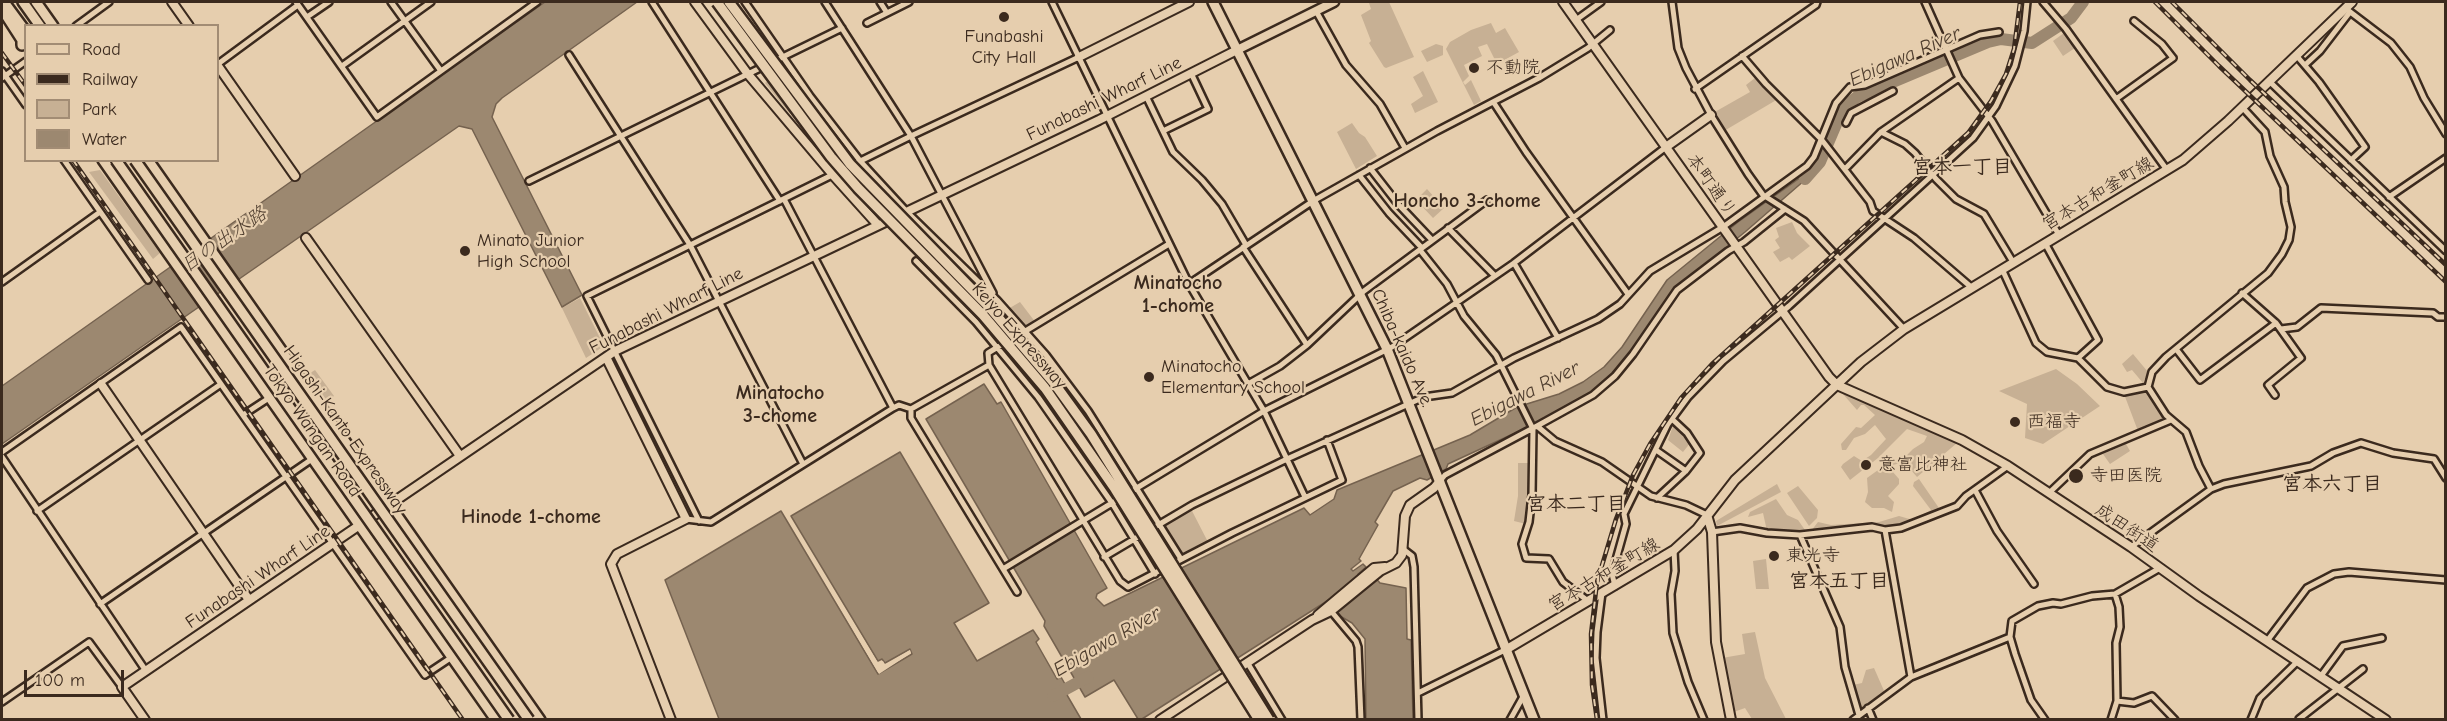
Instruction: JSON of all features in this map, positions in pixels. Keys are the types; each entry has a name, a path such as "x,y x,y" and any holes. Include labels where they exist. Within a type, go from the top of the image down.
{"highway":[{"path":"4,2 24,29"},
{"path":"23,2 39,24"},
{"path":"36,2 51,24"},
{"name":"Keiyo Expressway","path":"717,2 838,165 983,315 1045,388 1115,489 1259,720"},
{"name":"Keiyo Expressway","path":"729,2 850,164 991,309 1054,383 1091,434 1269,720"},
{"name":"Chiba-kaido Ave.","path":"1213,2 1313,201 1362,292 1388,349 1427,448 1441,477 1534,720"},
{"path":"2,9 22,40 24,48"},
{"path":"2,17 24,48"},
{"name":"Tokyo Wangan Road","path":"104,162 496,720"},
{"name":"Higashi-Kanto Expressway","path":"117,162 509,720"},
{"name":"Higashi-Kanto Expressway","path":"136,162 529,720"},
{"name":"Tokyo Wangan Road","path":"149,162 540,720"}],"main road":[{"path":"1237,50 1334,2"}],"street":[{"path":"79,24 109,2"},
{"path":"172,2 188,24"},
{"path":"307,17 329,2"},
{"path":"391,2 441,71"},
{"path":"342,66 431,2"},
{"path":"219,64 297,3 377,117 534,2"},
{"path":"652,2 782,200 892,408"},
{"path":"695,2 747,74 878,225"},
{"path":"745,2 810,96 861,162 906,211 1026,331 1088,411 1181,560"},
{"path":"825,2 911,136 997,300"},
{"path":"880,2 887,13"},
{"path":"867,22 909,2"},
{"path":"1053,2 1189,284 1264,411 1305,497"},
{"path":"699,521 587,296 1189,2"},
{"name":"本町通り","path":"1563,2 1829,377 1837,385"},
{"path":"1576,20 1601,2"},
{"path":"1672,2 1678,48 1695,89 1748,174 1768,198 1804,221 1904,328"},
{"path":"1695,89 1816,5 1817,2"},
{"path":"1925,2 1959,78 1989,118 2038,196 2059,235"},
{"path":"1615,586 1612,574 1626,524 1624,514 1636,486 1672,419 1710,373 1885,220 1973,138 1989,118 2005,89 2021,48 2026,2"},
{"path":"2043,2 2066,29 2168,170"},
{"name":"宮本古和釜町線","path":"1506,650 1686,541 1735,480 1846,375 1904,328 2168,170 2201,145 2296,55 2348,10 2352,2"},
{"path":"2305,65 2320,51 2348,10 2391,43 2410,67 2424,98 2445,134"},
{"path":"1316,11 1346,65 1380,104 1406,148"},
{"path":"2116,99 2173,58 2162,44 2134,21"},
{"path":"529,181 842,28"},
{"path":"1189,284 1313,201 1406,148 1539,78 1610,30"},
{"path":"1104,557 1192,505 1327,440 1424,397 1452,393 1502,365 1609,312 1659,265 1724,229 1808,166 1836,103 1850,87 1865,85 1980,35 1999,32"},
{"name":"Funabashi Wharf Line","path":"122,687 615,351 1108,115 1237,50"},
{"path":"569,55 690,245 803,464"},
{"path":"2296,55 2319,82 2365,147 2351,160"},
{"path":"1742,56 1821,140 1870,202 1873,212 1914,238 1971,287"},
{"path":"24,62 3,75 24,102"},
{"path":"219,66 295,176"},
{"path":"1163,131 1208,109 1191,73"},
{"path":"1845,169 1881,132 1959,78"},
{"path":"2269,81 2445,251"},
{"path":"1846,123 1851,113 1893,91"},
{"path":"1146,96 1173,152 1202,180 1222,204 1245,246 1307,345"},
{"path":"1494,102 1526,152 1628,294"},
{"path":"2211,489 2186,432 2171,420 2148,387 2152,372 2176,349 2268,273 2289,240 2291,227 2284,188 2270,156 2265,132 2242,107"},
{"path":"1005,568 1264,411 1388,349 1514,263 1666,147 1711,116"},
{"path":"1881,132 1905,144 1956,199 1984,214 2013,262"},
{"path":"2389,197 2445,158"},
{"path":"65,162 148,280"},
{"path":"1370,168 1398,204 1432,240"},
{"path":"1359,175 1434,266 1464,316 1502,365 1521,406 1534,426 1555,441 1602,462 1657,498 1686,505 1707,515 1712,532 1716,642 1731,720"},
{"path":"1248,384 1269,374 1307,345 1362,292 1486,200"},
{"path":"1160,720 1331,608 1378,567 1387,567 1396,563 1403,549 1407,510 1413,501 1434,488 1441,477 1593,395 1615,376 1633,354 1677,290 1783,208"},
{"path":"2,282 100,212"},
{"path":"1448,228 1495,276"},
{"path":"306,238 460,456"},
{"path":"2045,243 2098,340 2078,358"},
{"path":"1169,244 988,353 989,365 1120,582 1128,587 1342,480 1327,440"},
{"path":"916,261 998,347 1038,397 1112,503 1155,574"},
{"path":"1514,263 1558,338"},
{"path":"2002,269 2036,343 2047,352 2078,358 2107,387 2124,392 2148,387"},
{"path":"2242,293 2276,323 2301,358 2268,385 2275,395"},
{"path":"2280,330 2297,327 2321,308 2433,313 2438,317 2445,317"},
{"path":"2176,349 2200,380 2276,323"},
{"path":"2,452 182,327 425,675 452,657"},
{"path":"606,357 686,519"},
{"path":"671,720 611,564 617,554 686,519 711,522 892,408 899,405 911,409 989,365"},
{"path":"101,384 249,600"},
{"path":"37,511 221,384"},
{"name":"成田街道","path":"1837,385 1962,440 2008,466 2386,720"},
{"path":"243,415 269,398"},
{"path":"911,409 911,418 1005,568 1017,592"},
{"path":"1657,498 1686,471 1700,451 1687,433 1672,419"},
{"path":"2049,493 2090,454 2171,420"},
{"path":"1534,426 1532,495 1529,522 1522,544 1526,558 1549,559 1563,582 1588,601"},
{"path":"2131,547 2211,489 2224,484 2311,466 2333,453 2361,444 2393,453 2434,459 2445,478"},
{"path":"1656,450 1686,471"},
{"path":"2,457 146,671"},
{"path":"100,604 312,459"},
{"path":"1712,532 1740,528 1767,533 1800,535 1872,527 1885,530 1901,528 1942,514 1957,506 2008,466"},
{"path":"1975,490 1997,531 2034,584"},
{"path":"1885,530 1911,677"},
{"path":"1800,535 1840,627 1845,667 1859,715"},
{"path":"1403,549 1412,556 1414,567 1418,720"},
{"path":"1674,550 1675,572 1671,594 1673,633 1688,682 1704,720"},
{"path":"2045,720 2031,700 2010,637 2012,621 2038,606 2115,594 2160,568"},
{"path":"2267,641 2307,588 2334,574 2349,572 2445,580"},
{"path":"1602,593 1596,658 1603,720"},
{"path":"2110,720 2117,701 2116,643 2120,618 2115,594"},
{"path":"1331,608 1358,647 1361,720"},
{"path":"1853,720 1911,677 2010,637"},
{"path":"2321,676 2343,646 2382,638"},
{"path":"2,702 89,642 145,720"},
{"path":"1418,693 1506,650"},
{"path":"2251,720 2260,698 2298,661"},
{"path":"1247,662 1282,720"},
{"path":"2299,719 2363,669"},
{"path":"1510,720 1524,695"},
{"path":"2117,701 2134,703 2152,696 2175,720"},
{"path":"1868,708 1873,720"}],"green space":[{"path":"1389,2 1414,57 1384,67 1369,43 1371,41 1361,15 1371,9 1369,3"},
{"path":"1491,23 1496,33 1505,28 1519,52 1497,64 1487,44 1478,47 1482,56 1464,65 1469,76 1463,82 1465,85 1471,80 1481,101 1474,105 1446,49 1450,42 1471,30"},
{"path":"2064,33 2075,48 2063,56 2053,41"},
{"path":"1436,44 1443,46 1443,55 1427,62 1421,51"},
{"path":"785,67 809,99 790,114 765,83"},
{"path":"1423,71 1438,102 1415,113 1411,104 1423,96 1413,77"},
{"path":"1755,78 1778,99 1724,131 1713,113 1750,92 1746,85"},
{"path":"1352,123 1365,137 1377,156 1356,169 1337,132"},
{"path":"100,170 160,253 153,259 89,172"},
{"path":"1427,189 1444,208 1433,218 1416,200"},
{"path":"1792,222 1797,233 1810,246 1792,260 1789,257 1780,262 1773,252 1780,248 1775,240 1779,237 1776,228"},
{"path":"580,298 604,346 586,358 562,308"},
{"path":"1020,302 1036,323 1027,329 1008,309"},
{"path":"1030,340 1060,381 1043,396 1009,353"},
{"path":"2133,354 2148,372 2143,383 2132,370 2127,372 2122,364"},
{"path":"2056,369 2077,384 2100,406 2043,444 2025,438 2027,404 1999,391"},
{"path":"315,370 334,396 325,402 307,375"},
{"path":"2146,390 2164,419 2138,431 2124,394"},
{"path":"1842,393 1957,443 1917,477 1904,462 1893,465 1892,471 1899,479 1899,484 1888,496 1894,502 1892,512 1884,508 1872,508 1865,502 1868,492 1867,478 1885,465 1903,459 1924,442 1927,436 1907,429 1878,458 1850,480 1841,467 1843,464 1854,456 1862,461 1886,439 1875,425 1865,434 1854,438 1846,450 1842,450 1841,444 1856,427 1861,428 1875,415 1864,405 1857,410"},
{"path":"1673,426 1691,442 1683,452 1668,440"},
{"path":"2126,444 2130,451 2110,464 2103,454"},
{"path":"1518,463 1531,463 1526,524 1514,521 1518,496"},
{"path":"1919,479 1941,511 1901,527 1886,528 1873,525 1811,531 1818,522 1831,525 1879,522 1899,516 1913,520 1931,510 1913,486 1914,482"},
{"path":"1777,484 1781,492 1717,526 1716,521"},
{"path":"1798,486 1818,510 1817,518 1809,526 1787,493"},
{"path":"1776,499 1787,515 1798,520 1805,530 1803,532 1767,531 1763,513 1748,517 1750,512"},
{"path":"1191,509 1208,542 1181,556 1163,526"},
{"path":"1766,559 1769,589 1756,589 1753,561"},
{"path":"1755,632 1765,678 1786,719 1752,719 1745,708 1731,713 1722,658 1745,654 1742,634"},
{"path":"1874,668 1885,693 1861,711 1853,685 1862,683 1866,670"}],"water":[{"name":"日の出水路","path":"545,2 637,2 502,98 496,104 492,117 582,295 562,307 472,129 459,126 2,444 2,386"},
{"path":"1818,165 1813,173 1745,232 1675,289 1622,364 1591,392 1528,427 1448,464 1446,469 1427,480 1420,478 1393,491 1375,522 1378,525 1359,559 1361,561 1351,569 1353,571 1363,564 1366,567 1358,574 1359,577 1372,574 1380,583 1406,588 1407,639 1411,640 1413,719 1366,719 1365,639 1352,623 1340,616 1327,601 1142,719 1138,719 1114,680 1085,697 1044,626 1045,621 926,419 984,384 997,404 1001,402 1107,588 1097,594 1096,598 1104,606 1304,508 1310,515 1334,499 1337,490 1470,435 1517,407 1559,394 1583,382 1604,367 1622,347 1667,280 1738,222"},
{"path":"900,452 989,603 954,623 977,661 1033,630 1039,639 1036,642 1057,679 1061,677 1069,691 1067,695 1081,719 719,719 665,580 781,511 878,674 912,654 910,649 885,663 882,659 878,661 791,516"}],"pier":[{"path":"790,518 878,663 883,661 885,665 910,650 911,653 879,674 788,519 880,671 894,661 885,666 876,663"}],"waterway":[{"name":"Ebigawa River","path":"1805,179 1820,162 1843,108 1857,97 1988,42 2001,39 2032,43 2071,18 2083,2"},
{"name":"Ebigawa River","path":"1053,696 1088,677"}],"railway":[{"path":"1597,720 1592,685 1591,634 1597,582 1616,519 1633,475 1650,444 1681,398 1712,364 1968,133 1991,101 2006,74 2014,49 2020,2"},
{"path":"2155,2 2446,282"},
{"path":"2172,2 2250,80 2446,265"},
{"path":"2,53 24,83"},
{"path":"74,162 463,720"}],"place":[{"name":"Funabashi City Hall","path":"1004,17"},
{"name":"不動院","path":"1474,68"},
{"name":"Minato Junior High School","path":"465,251"},
{"name":"Minatocho Elementary School","path":"1149,377"},
{"name":"西福寺","path":"2015,422"},
{"name":"意富比神社","path":"1866,465"},
{"name":"寺田医院","path":"2076,476"},
{"name":"東光寺","path":"1774,556"}],"district":[{"name":"宮本一丁目","path":"1962,167"},
{"name":"Honcho 3-chome","path":"1467,201"},
{"name":"Minatocho 1-chome","path":"1178,294"},
{"name":"Minatocho 3-chome","path":"780,404"},
{"name":"宮本六丁目","path":"2332,484"},
{"name":"宮本二丁目","path":"1576,504"},
{"name":"Hinode 1-chome","path":"531,517"},
{"name":"宮本五丁目","path":"1839,581"}]}
